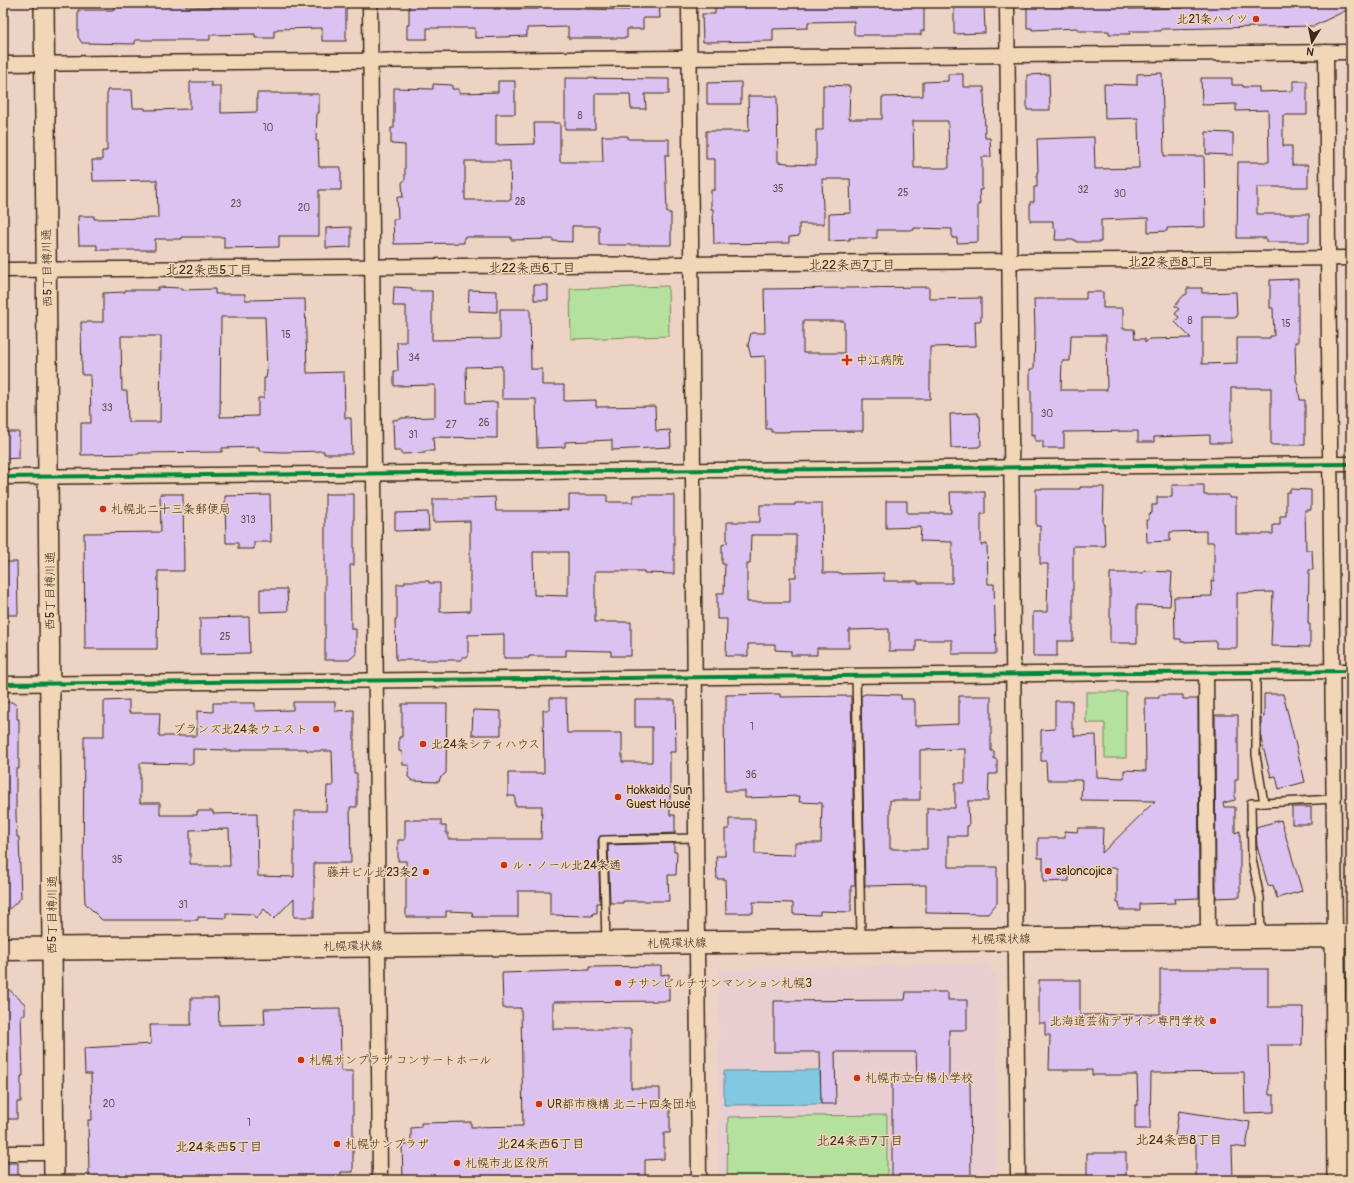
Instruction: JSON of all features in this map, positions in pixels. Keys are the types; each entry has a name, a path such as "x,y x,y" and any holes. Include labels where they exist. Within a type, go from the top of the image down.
{"main road":[{"name":"札幌環状線","path":"3,949 1343,936"}],"street":[{"name":"西5丁目樽川通","path":"44,3 54,1180"},
{"path":"370,3 380,1180"},
{"path":"689,3 699,1180"},
{"path":"1007,3 1018,1180"},
{"path":"1326,52 1334,799 1343,936 1337,1180"},
{"path":"3,64 1351,52"},
{"path":"3,270 1351,258"},
{"path":"3,477 1351,464"},
{"path":"3,684 50,682 1351,671"},
{"path":"1206,672 1208,938"},
{"path":"3,1153 54,1153"}],"lane":[{"path":"1256,672 1256,754 1264,803"},
{"path":"856,675 861,941"},
{"path":"1261,937 1260,898 1252,858 1250,803 1334,799"},
{"path":"606,943 603,840 696,838"}],"shaded area":[{"name":"札幌市立白楊小学校","path":"985,964 997,975 996,1180 719,1180 719,969"}],"green space":[{"path":"668,286 669,336 571,339 570,289"},
{"path":"1086,692 1126,692 1126,758 1105,758 1105,723 1086,723"},
{"path":"887,1115 887,1180 727,1180 728,1117"}],"water":[{"path":"820,1070 821,1104 724,1105 724,1071"}],"building":[{"path":"114,3 186,3 186,7 227,7 227,3 346,3 346,41 322,41 322,28 277,29 277,31 274,31 274,38 255,38 255,34 210,35 210,40 135,40 135,44 82,43 78,37 78,10 114,10"},
{"path":"409,3 494,3 494,9 538,9 538,3 582,3 582,9 629,10 629,3 659,3 660,18 643,18 643,29 627,29 627,38 568,38 568,27 527,28 527,36 475,38 475,28 427,28 427,39 407,39 407,25 409,25"},
{"path":"758,3 924,3 924,31 921,31 921,35 854,35 854,21 808,22 808,28 773,29 773,41 703,42 702,14 715,14 715,7 758,7"},
{"path":"954,3 984,3 985,33 954,34"},
{"path":"1066,3 1129,3 1129,9 1183,8 1183,3 1351,3 1351,8 1314,26 1161,29 1161,31 1130,31 1130,34 1109,34 1109,31 1079,31 1078,28 1032,30 1032,28 1027,28 1027,6 1066,7"},
{"path":"1162,73 1164,156 1204,156 1205,227 1167,228 1167,231 1148,232 1148,218 1101,220 1101,242 1055,240 1056,229 1053,228 1053,221 1030,221 1030,202 1034,202 1034,187 1037,187 1037,139 1094,137 1095,169 1139,168 1138,118 1105,119 1104,84 1137,85 1137,74"},
{"path":"948,74 963,74 963,87 984,87 985,138 990,138 991,157 982,157 982,190 979,190 980,204 978,204 978,242 957,243 957,238 952,238 952,229 914,228 914,230 877,230 877,238 849,238 850,240 829,241 829,214 851,213 850,179 822,179 824,224 799,224 799,236 789,237 789,243 714,244 711,190 715,190 715,159 706,159 706,131 749,131 748,96 777,96 778,162 788,164 816,165 816,130 823,130 823,85 850,86 849,119 882,119 882,97 923,96 923,82 948,81","holes":["913,121 948,121 949,168 914,168"]},
{"path":"1049,74 1050,110 1027,110 1027,75"},
{"path":"565,78 669,79 669,94 645,94 646,109 631,109 630,94 595,94 595,129 565,129"},
{"path":"1201,78 1232,78 1232,85 1259,87 1259,92 1293,91 1293,81 1307,81 1307,115 1283,115 1283,146 1292,146 1292,165 1308,165 1308,187 1257,187 1257,214 1309,214 1309,242 1266,242 1266,238 1237,238 1238,162 1269,162 1268,110 1236,111 1236,104 1202,105"},
{"path":"498,81 515,81 515,114 496,114 496,145 535,144 534,123 560,123 560,162 603,162 602,136 628,136 628,139 669,139 669,155 665,155 667,213 671,213 671,245 599,245 599,226 572,226 572,242 553,241 553,239 511,240 511,237 464,237 464,243 394,244 393,219 398,219 397,197 403,197 402,183 405,179 405,145 391,144 391,128 394,128 394,88 433,89 433,84 452,85 452,89 459,89 459,93 498,92","holes":["465,161 510,161 511,200 465,200"]},
{"path":"190,82 211,82 211,86 221,86 221,113 257,112 257,93 319,94 319,113 317,113 316,141 318,141 319,167 341,167 341,190 319,190 319,236 279,236 279,247 224,248 224,237 182,237 182,239 155,239 155,250 97,250 97,245 79,245 78,216 94,216 94,219 158,218 157,180 93,181 92,160 102,160 102,151 107,151 107,90 132,90 133,108 145,108 145,110 190,109"},
{"path":"741,82 741,104 707,104 707,83"},
{"path":"1206,132 1233,133 1233,155 1206,154"},
{"path":"351,227 351,247 326,248 326,228"},
{"path":"1298,279 1298,342 1295,342 1296,380 1300,400 1305,400 1305,445 1271,445 1271,388 1231,388 1231,443 1210,443 1210,435 1154,437 1154,442 1138,442 1138,431 1064,432 1064,448 1043,448 1043,441 1035,441 1035,434 1031,435 1030,369 1034,369 1034,299 1086,299 1086,292 1103,292 1103,308 1123,308 1123,329 1134,329 1135,339 1145,339 1145,343 1149,339 1191,338 1175,322 1179,317 1175,314 1179,309 1175,306 1184,295 1187,294 1187,288 1202,288 1202,293 1236,292 1237,317 1202,317 1202,364 1237,363 1237,338 1270,338 1270,336 1274,336 1273,308 1270,308 1270,280","holes":["1071,335 1106,335 1107,390 1061,390 1062,361 1070,361"]},
{"path":"534,285 548,285 548,300 534,300"},
{"path":"158,287 181,288 181,290 215,289 215,294 245,294 245,300 305,299 307,373 344,372 345,418 351,418 352,454 324,454 324,451 259,451 259,447 222,448 222,452 81,455 81,423 91,423 90,375 82,375 81,322 103,322 103,293 125,292 125,290 158,290","holes":["221,317 265,317 267,372 266,378 264,378 264,398 258,398 258,416 220,417","121,336 161,336 160,422 128,422 127,391 122,391"]},
{"path":"394,287 412,288 412,291 432,291 432,340 500,339 500,309 530,309 531,369 542,369 542,385 564,385 564,401 596,400 596,407 655,406 656,431 670,430 671,447 612,450 612,440 565,442 565,447 537,448 536,399 502,399 502,366 466,367 467,403 497,402 497,438 433,437 434,451 401,454 401,451 394,451 393,420 401,418 435,417 435,385 394,386 394,371 398,371 397,342 406,342 406,306 393,306"},
{"path":"929,287 929,299 981,298 981,321 975,321 976,346 930,347 930,399 863,399 863,431 771,432 771,429 766,429 765,356 751,357 748,345 751,333 765,333 764,289","holes":["803,321 844,321 844,353 803,353"]},
{"path":"469,290 497,291 497,312 468,311"},
{"path":"978,413 978,416 980,416 981,445 979,447 951,448 950,414"},
{"path":"3,432 19,432 19,458 3,459"},
{"path":"1172,485 1204,485 1204,495 1229,495 1229,498 1236,498 1236,534 1273,534 1273,525 1280,525 1280,516 1286,516 1286,492 1290,492 1290,489 1311,490 1311,510 1305,510 1306,550 1312,550 1313,570 1309,570 1308,624 1310,624 1310,647 1271,646 1273,592 1237,593 1237,648 1216,648 1216,641 1181,642 1181,639 1175,639 1174,597 1212,596 1211,581 1214,581 1214,545 1213,542 1206,542 1206,531 1170,532 1170,541 1147,542 1146,520 1149,520 1149,514 1152,513 1152,505 1157,505 1157,497 1172,497"},
{"path":"1080,487 1104,487 1103,524 1105,546 1073,546 1073,641 1057,641 1057,656 1033,656 1033,612 1047,612 1048,564 1040,564 1040,526 1036,526 1036,489 1080,489"},
{"path":"950,492 985,492 985,514 981,514 981,545 987,544 988,584 994,584 996,654 952,654 952,640 916,640 916,651 889,651 889,629 849,630 849,648 817,648 817,655 791,655 791,651 775,650 775,644 748,644 748,656 726,656 727,619 717,619 717,593 724,593 725,564 722,564 722,545 727,543 727,522 760,522 760,505 822,503 823,573 884,573 884,581 952,583 952,542 920,541 921,527 886,528 886,501 907,501 907,513 951,513","holes":["751,535 796,535 796,577 790,577 790,602 747,602 747,564 750,564"]},
{"path":"160,494 183,494 184,571 158,571 157,649 85,649 84,533 161,532"},
{"path":"325,494 354,494 354,565 350,565 351,629 356,629 356,654 349,660 325,660"},
{"path":"270,495 271,542 254,542 254,549 238,549 238,543 226,543 225,496"},
{"path":"569,495 607,495 607,502 633,502 633,495 674,495 674,574 644,573 644,571 595,571 595,622 631,622 631,656 611,656 611,651 566,650 566,656 504,658 504,634 468,635 468,657 462,657 462,660 396,660 395,619 397,619 397,584 405,584 405,581 429,581 429,583 440,583 440,612 470,611 470,521 433,522 433,499 495,497 496,511 569,510","holes":["533,552 568,552 568,596 534,595"]},
{"path":"428,512 429,530 395,531 395,513"},
{"path":"3,562 17,562 18,615 3,615"},
{"path":"1144,571 1172,572 1170,606 1137,605 1137,643 1110,643 1110,573 1143,573"},
{"path":"260,589 287,589 288,611 260,612"},
{"path":"249,617 250,653 200,654 200,618"},
{"path":"780,694 780,697 851,696 855,886 851,886 851,912 820,911 820,915 793,914 793,903 753,902 753,913 726,913 725,879 717,879 716,856 725,856 725,829 729,829 729,819 755,819 755,854 795,855 795,843 821,843 822,803 799,802 800,796 745,798 745,791 725,791 724,711 726,711 726,695"},
{"path":"865,694 901,695 901,699 913,699 913,702 915,702 915,726 959,724 959,696 991,696 991,751 994,751 994,759 997,759 997,774 989,774 988,801 968,801 969,826 967,826 967,836 948,836 948,867 997,867 997,903 988,914 926,913 926,885 865,886 861,696","holes":["965,749 965,783 955,783 955,808 927,808 927,849 890,849 890,800 920,800 920,750"]},
{"path":"1264,694 1283,694 1305,782 1279,789 1276,776 1271,777 1261,739 1261,718 1264,717"},
{"path":"1159,695 1183,695 1183,699 1198,699 1199,898 1174,899 1175,903 1140,904 1140,910 1120,910 1119,902 1117,902 1117,868 1075,868 1075,873 1069,873 1069,881 1043,882 1043,858 1038,858 1038,838 1065,838 1065,831 1077,832 1078,828 1103,828 1102,853 1155,801 1081,800 1082,780 1047,780 1046,761 1041,761 1041,730 1055,729 1055,701 1072,701 1072,729 1074,729 1074,736 1096,735 1097,777 1124,778 1124,770 1146,771 1145,698 1159,698"},
{"path":"550,698 566,698 567,733 622,733 622,762 652,762 652,727 635,727 635,700 675,700 676,752 670,752 670,815 675,815 675,833 600,836 598,840 600,903 597,903 597,913 593,913 592,916 550,915 550,891 518,891 518,917 473,917 472,912 446,911 446,917 406,917 406,861 398,861 398,840 405,840 405,820 441,820 441,826 446,826 448,839 541,839 542,806 515,806 515,796 508,796 508,773 544,773 543,710 550,710"},
{"path":"129,700 129,713 160,713 159,736 197,736 197,711 213,712 213,703 255,703 255,711 293,710 293,702 335,702 335,711 354,710 354,773 357,773 357,807 350,807 351,863 314,863 314,917 294,917 294,898 274,919 264,909 256,919 253,914 226,913 226,918 198,917 198,920 102,920 85,903 83,880 84,736 104,736 104,701","holes":["193,749 226,751 242,751 242,749 307,749 307,751 332,751 333,786 327,786 326,811 294,811 294,877 258,876 257,813 213,814 213,811 197,811 197,815 160,815 160,803 140,803 140,763 193,764","229,829 230,866 198,866 198,864 190,864 190,830"]},
{"path":"3,702 12,702 17,706 17,719 19,719 19,769 16,769 16,816 17,837 19,837 21,898 3,915"},
{"name":"北24条シティハウス","path":"402,704 447,704 446,773 440,778 439,782 413,781 408,777 409,765 403,765 402,752 399,751 399,737 402,737"},
{"path":"473,710 501,711 501,735 472,735"},
{"path":"1215,715 1238,715 1238,780 1235,780 1235,800 1223,803 1224,807 1235,807 1235,833 1240,831 1240,897 1216,898"},
{"path":"1292,807 1311,807 1311,824 1292,824"},
{"path":"1281,820 1302,891 1277,898 1273,885 1268,886 1257,846 1256,827"},
{"path":"674,843 674,852 677,852 676,875 668,875 669,901 623,901 623,903 610,903 608,845"},
{"path":"661,966 661,975 669,974 669,1001 553,1002 553,1029 631,1029 631,1088 660,1088 660,1107 670,1107 670,1133 664,1133 664,1159 645,1160 645,1180 403,1180 402,1145 411,1145 411,1128 421,1127 421,1123 471,1122 471,1127 523,1126 521,1008 503,1008 502,973 589,970 589,967"},
{"path":"1160,969 1268,969 1268,1007 1303,1007 1302,1045 1268,1045 1269,1095 1274,1095 1274,1112 1245,1113 1244,1072 1151,1073 1150,1129 1135,1129 1135,1105 1138,1105 1137,1075 1092,1075 1092,1070 1049,1070 1050,1035 1045,1035 1045,1023 1039,1023 1039,980 1080,980 1080,1015 1160,1014"},
{"path":"3,984 25,1004 25,1015 21,1015 23,1076 21,1076 21,1102 17,1102 17,1119 3,1119"},
{"path":"906,992 948,992 948,1000 967,1000 967,1030 949,1030 949,1078 970,1078 971,1180 892,1180 892,1078 917,1077 916,1052 835,1052 836,1104 821,1104 820,1052 774,1052 774,1001 905,1000"},
{"name":"札幌サンプラザ","path":"191,998 218,998 219,1025 265,1024 264,1009 340,1008 341,1071 353,1071 353,1172 341,1172 341,1180 146,1180 146,1176 89,1177 88,1120 92,1120 91,1074 85,1074 84,1048 151,1044 150,1025 191,1025"},
{"path":"1179,1111 1250,1122 1246,1148 1232,1146 1233,1180 1196,1180 1196,1144 1187,1143 1188,1137 1175,1136"},
{"path":"1087,1153 1126,1153 1126,1180 1087,1180"},
{"path":"3,1163 18,1163 18,1180 3,1180"}],"cycle path":[{"path":"3,477 1351,464"},
{"path":"3,684 1351,671"}],"place":[{"name":"北21条ハイツ","path":"1256,19"},
{"name":"中江病院","path":"847,360"},
{"name":"札幌北二十三条郵便局","path":"103,509"},
{"name":"ブランズ北24条ウエスト","path":"316,729"},
{"name":"北24条シティハウス","path":"423,744"},
{"name":"Hokkaido Sun Guest House","path":"618,797"},
{"name":"ル・ノール北24条通","path":"504,865"},
{"name":"saloncojica","path":"1048,871"},
{"name":"藤井ビル北23条2","path":"426,872"},
{"name":"チサンビルチサンマンション札幌3","path":"618,983"},
{"name":"北海道芸術デザイン専門学校","path":"1213,1021"},
{"name":"札幌サンプラザ コンサートホール","path":"301,1060"},
{"name":"札幌市立白楊小学校","path":"857,1078"},
{"name":"UR都市機構 北二十四条団地","path":"539,1104"},
{"name":"札幌サンプラザ","path":"337,1144"},
{"name":"札幌市北区役所","path":"457,1163"}],"district":[{"name":"北22条西8丁目","path":"1171,261"},
{"name":"北22条西7丁目","path":"852,264"},
{"name":"北22条西6丁目","path":"532,267"},
{"name":"北22条西5丁目","path":"209,269"},
{"name":"北24条西8丁目","path":"1179,1139"},
{"name":"北24条西7丁目","path":"860,1140"},
{"name":"北24条西6丁目","path":"541,1143"},
{"name":"北24条西5丁目","path":"219,1146"}]}
